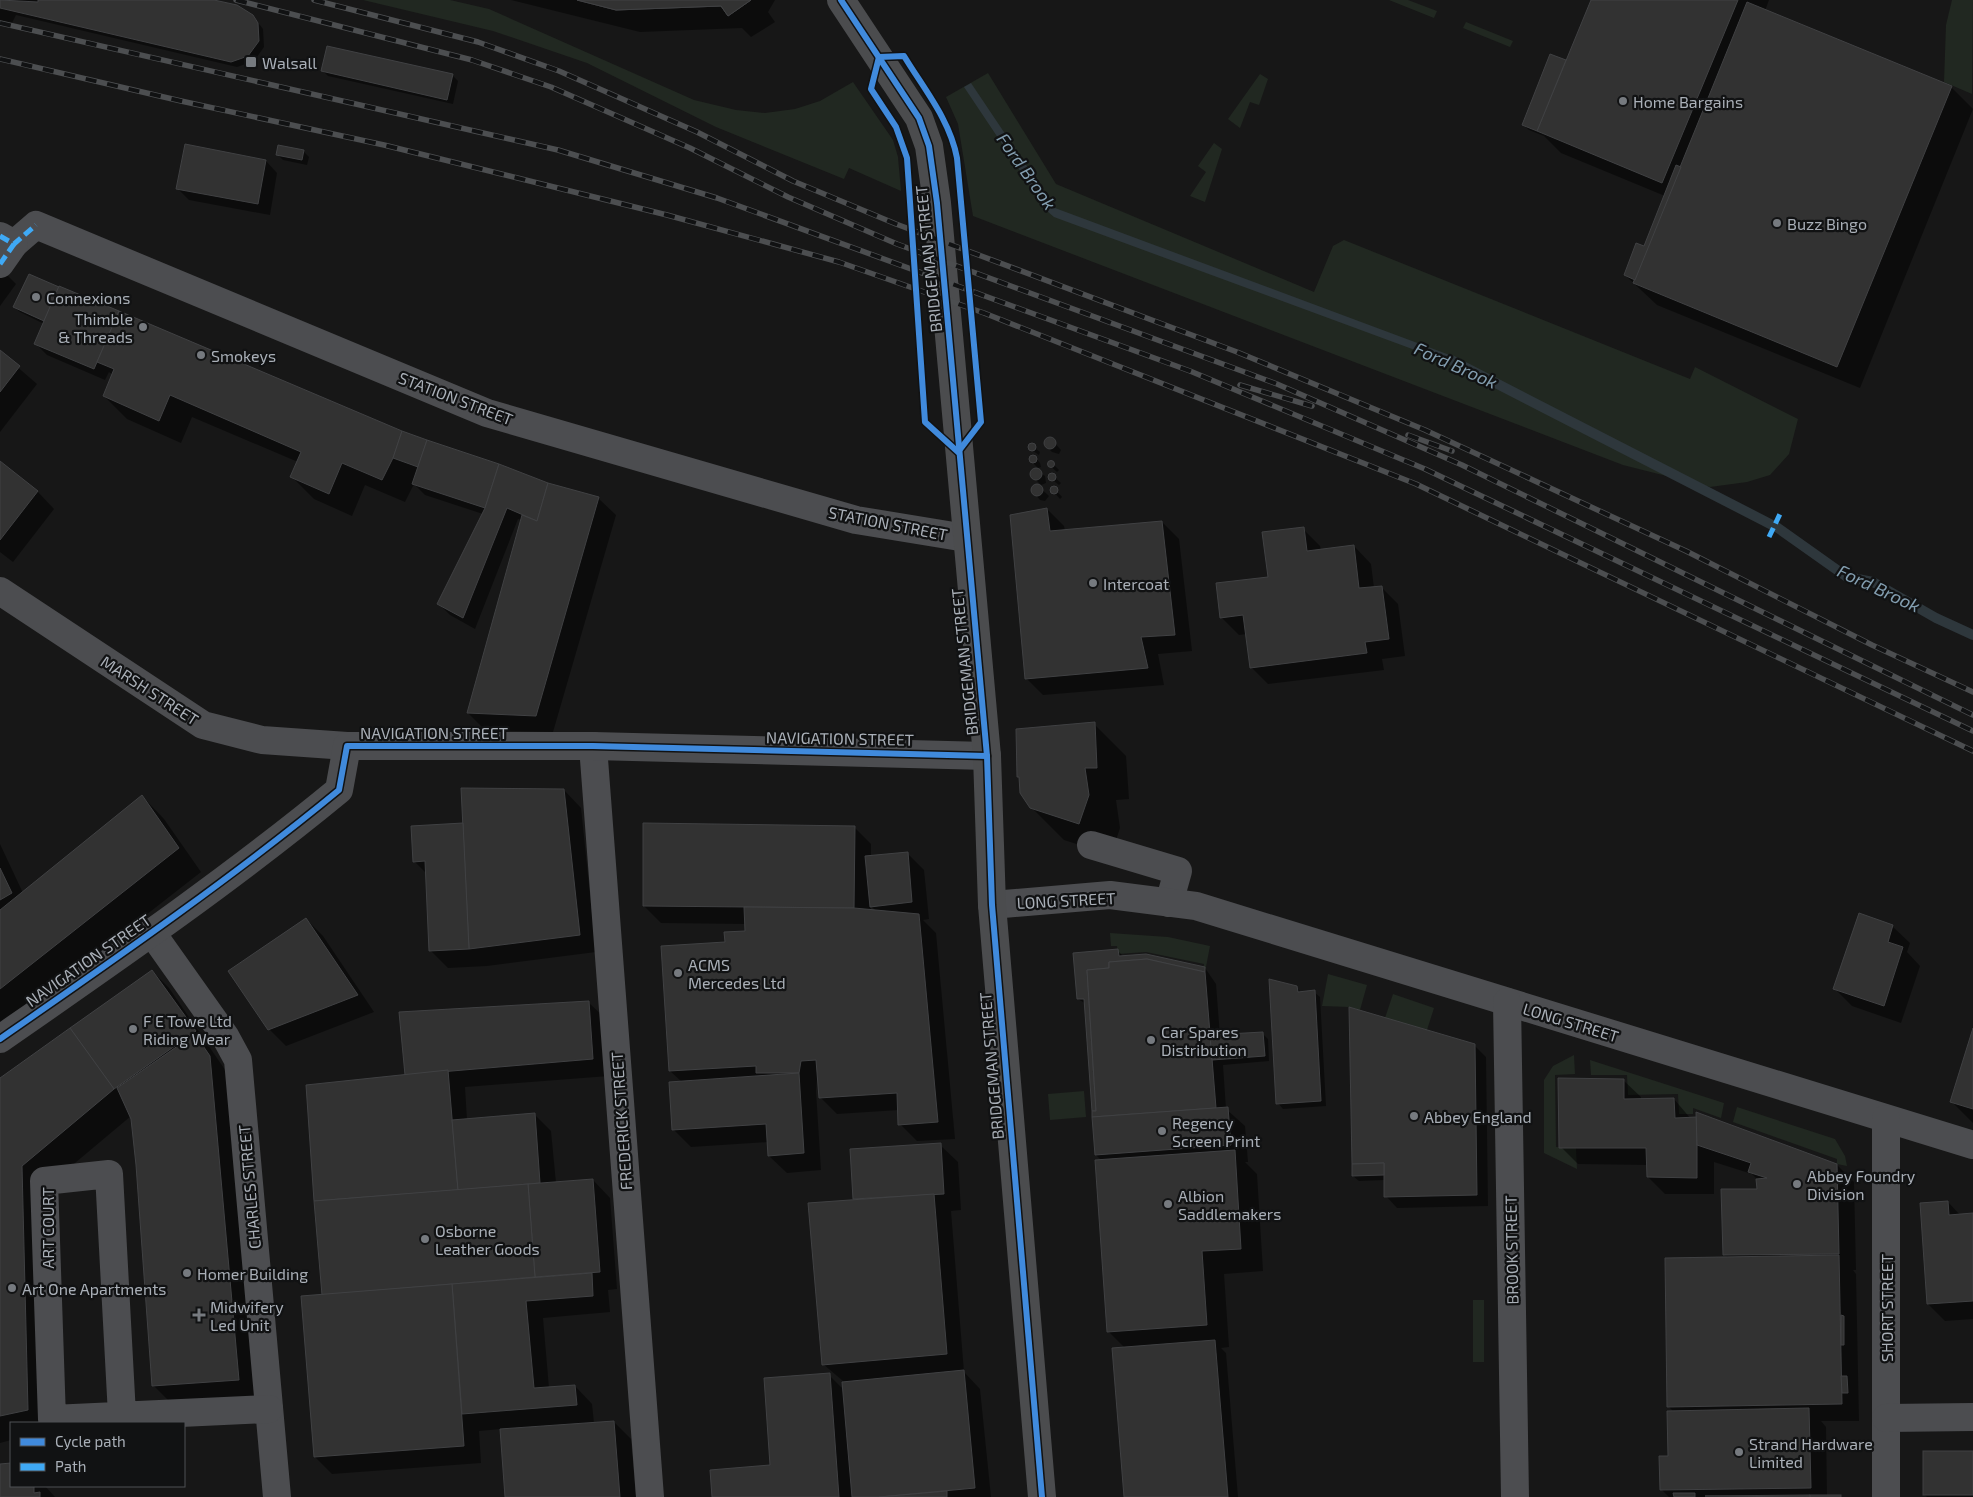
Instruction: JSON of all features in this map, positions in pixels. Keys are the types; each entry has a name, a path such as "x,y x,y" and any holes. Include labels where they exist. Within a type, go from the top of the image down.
{"street":[{"name":"BRIDGEMAN STREET","path":"841,0 919,118 929,146 945,272 966,538 987,756 992,905 1042,1497"},
{"name":"STATION STREET","path":"5,248 36,225 487,414 856,520 966,538"},
{"name":"MARSH STREET","path":"0,591 203,725 262,740 348,746"},
{"name":"NAVIGATION STREET","path":"0,1039 152,933 289,831 339,790 348,746 593,746 987,756"},
{"name":"FREDERICK STREET","path":"593,746 650,1497"},
{"path":"1091,845 1178,871 1169,903"},
{"name":"LONG STREET","path":"992,905 1110,895 1196,906 1973,1145"},
{"name":"CHARLES STREET","path":"152,933 224,1036 238,1060 277,1497"},
{"name":"BROOK STREET","path":"1507,1002 1515,1497"},
{"name":"SHORT STREET","path":"1886,1119 1886,1497"},
{"name":"ART COURT","path":"122,1416 108,1174 44,1181 52,1419 122,1416 269,1409"},
{"path":"1886,1418 1973,1418"}],"shaded area":[{"path":"363,0 450,0 489,9 694,100 736,110 765,113 795,109 820,101 853,82 893,140 898,157 901,191 849,168 844,179 716,127 587,63 493,31"},
{"path":"1389,0 1408,0 1437,11 1434,18"},
{"path":"1952,0 1973,0 1972,94 1944,82 1946,25"},
{"path":"1466,22 1513,41 1510,47 1463,28"},
{"path":"988,73 1056,184 1314,292 1333,246 1344,240 1690,379 1695,367 1798,419 1789,454 1770,475 1747,482 1710,487 1623,465 973,216 958,124 946,97"},
{"path":"1260,74 1268,79 1259,105 1250,102 1240,128 1228,119"},
{"path":"1214,143 1222,149 1205,202 1190,196 1206,172 1198,166"},
{"path":"1110,933 1168,937 1210,946 1205,972 1203,971 1204,964 1146,952 1118,954 1117,946 1111,946"},
{"path":"1328,974 1367,985 1360,1010 1349,1007 1322,1006"},
{"path":"1393,994 1434,1008 1427,1030 1385,1018"},
{"path":"1574,1055 1575,1074 1555,1075 1556,1147 1576,1148 1577,1169 1544,1153 1544,1080 1553,1066"},
{"path":"1590,1060 1724,1103 1721,1118 1693,1108 1693,1114 1679,1114 1678,1094 1628,1095 1627,1075 1591,1075"},
{"path":"1084,1091 1086,1117 1050,1120 1048,1094"},
{"path":"1737,1107 1835,1139 1845,1156 1847,1166 1837,1164 1837,1159 1733,1122"},
{"path":"1473,1300 1484,1300 1484,1362 1473,1362"}],"water":[{"path":"971,83 1055,208 1463,360 1461,367 1054,217 1047,211 964,87"}],"building":[{"path":"0,0 38,2 38,0 214,0 237,5 253,15 258,23 259,41 248,56 231,62 0,8"},
{"path":"577,0 751,0 728,16 721,6 616,10"},
{"path":"577,0 751,0 728,16 721,6 616,10"},
{"name":"Home Bargains","path":"1591,0 1738,0 1662,183 1537,131"},
{"name":"Buzz Bingo","path":"1747,2 1952,86 1837,367 1633,283"},
{"path":"327,46 453,74 447,100 321,71"},
{"path":"1550,54 1566,60 1537,131 1522,125"},
{"path":"185,144 266,160 258,204 176,189"},
{"path":"278,145 304,150 302,160 276,155"},
{"path":"1676,165 1681,167 1635,280 1624,275 1636,243 1644,246"},
{"name":"Connexions","path":"29,274 59,287 44,321 13,307"},
{"path":"59,286 119,311 94,369 34,344"},
{"path":"119,311 402,431 393,458 382,480 342,463 329,494 290,477 301,452 170,395 159,421 103,396 114,369 97,362"},
{"path":"0,350 20,366 0,392"},
{"path":"402,431 427,440 418,467 393,458"},
{"path":"1048,437 1052,437 1056,443 1052,449 1048,449 1044,445 1044,441"},
{"path":"427,440 499,464 485,508 412,484"},
{"path":"1032,443 1036,447 1032,451 1028,447"},
{"path":"1033,455 1037,459 1033,463 1029,459"},
{"path":"1051,460 1055,464 1051,468 1047,464"},
{"path":"0,461 38,491 0,540"},
{"path":"499,464 548,483 537,521 507,508 463,618 437,604 485,508"},
{"path":"1036,468 1042,474 1036,480 1030,474"},
{"path":"1052,473 1056,477 1052,481 1048,477"},
{"path":"548,483 599,497 536,716 467,713 522,515 537,521"},
{"path":"1035,484 1039,484 1043,490 1039,496 1035,496 1031,492 1031,488"},
{"path":"1054,486 1058,490 1054,494 1050,490"},
{"name":"Intercoat","path":"1047,508 1050,531 1162,521 1175,635 1141,637 1148,668 1025,679 1010,515"},
{"path":"1304,527 1307,551 1354,545 1359,588 1382,586 1389,639 1365,642 1367,653 1250,668 1243,615 1220,618 1216,583 1268,577 1262,532"},
{"path":"1095,722 1097,768 1085,768 1089,795 1079,824 1030,808 1020,793 1019,777 1017,777 1016,729"},
{"path":"461,788 564,789 580,935 469,949"},
{"path":"142,795 179,848 0,989 0,910"},
{"path":"463,823 469,949 429,951 425,861 413,862 411,826"},
{"path":"643,823 855,826 854,908 643,906"},
{"path":"908,852 912,902 870,907 865,856"},
{"path":"0,868 12,893 0,900"},
{"path":"744,907 854,908 919,914 938,1122 898,1125 897,1093 819,1098 816,1060 801,1061 799,1073 756,1073 756,1066 669,1071 661,946 725,942 724,932 745,931"},
{"path":"1859,913 1893,925 1888,942 1903,947 1884,1006 1833,989"},
{"path":"306,918 358,995 268,1030 228,971"},
{"path":"1118,949 1119,956 1146,954 1205,967 1205,972 1147,959 1109,962 1109,968 1087,970 1096,1111 1092,1111 1084,999 1077,999 1073,953"},
{"name":"Car Spares Distribution","path":"1147,959 1205,972 1216,1108 1092,1117 1092,1111 1096,1111 1087,970 1109,968 1109,962"},
{"name":"F E Towe Ltd Riding Wear","path":"152,970 196,1031 114,1089 70,1028"},
{"path":"1269,979 1297,986 1298,992 1315,990 1321,1101 1276,1104"},
{"path":"589,1001 593,1059 405,1075 399,1012"},
{"name":"Abbey England","path":"1349,1007 1475,1044 1477,1195 1384,1197 1384,1163 1352,1164"},
{"name":"Art One Apartments","path":"70,1028 114,1089 22,1166 28,1410 0,1416 0,1078"},
{"path":"1973,1028 1973,1109 1950,1102"},
{"path":"1263,1032 1265,1056 1212,1060 1210,1035"},
{"name":"Homer Building","path":"195,1034 210,1056 239,1380 152,1386 131,1119 117,1088"},
{"path":"448,1070 458,1190 314,1201 306,1085"},
{"path":"799,1073 804,1153 768,1156 766,1124 672,1130 669,1082"},
{"path":"1558,1078 1624,1079 1624,1099 1674,1098 1675,1118 1697,1117 1697,1178 1647,1177 1646,1148 1559,1148"},
{"name":"Regency Screen Print","path":"1228,1107 1231,1145 1095,1155 1092,1117"},
{"name":"Abbey Foundry Division","path":"1696,1112 1837,1164 1839,1254 1723,1255 1721,1189 1757,1189 1756,1179 1767,1178 1748,1172 1751,1163 1697,1145"},
{"path":"535,1113 540,1183 458,1190 452,1120"},
{"path":"941,1143 944,1194 853,1199 850,1149"},
{"name":"Albion Saddlemakers","path":"1235,1150 1241,1249 1202,1251 1207,1325 1107,1332 1095,1160"},
{"path":"1384,1163 1384,1175 1352,1176 1352,1164"},
{"path":"593,1179 600,1272 535,1277 528,1184"},
{"name":"Osborne Leather Goods","path":"528,1184 535,1277 322,1295 314,1201"},
{"path":"934,1194 947,1354 822,1365 808,1203"},
{"path":"1948,1201 1949,1215 1973,1213 1973,1301 1927,1304 1920,1203"},
{"path":"1839,1255 1842,1404 1667,1407 1665,1258"},
{"path":"592,1273 593,1296 526,1301 534,1388 575,1385 577,1405 462,1414 452,1284"},
{"path":"452,1284 464,1446 314,1457 301,1296"},
{"path":"1841,1315 1844,1316 1844,1345 1841,1345"},
{"path":"1215,1340 1228,1497 1124,1497 1112,1348"},
{"path":"964,1370 975,1488 879,1497 852,1497 842,1382"},
{"path":"830,1373 839,1497 712,1497 710,1470 770,1465 764,1378"},
{"path":"1841,1376 1847,1376 1848,1393 1842,1393"},
{"name":"Strand Hardware Limited","path":"1809,1408 1811,1488 1660,1490 1659,1456 1668,1456 1667,1411"},
{"path":"614,1421 620,1497 505,1497 500,1429"},
{"path":"1923,1451 1973,1451 1973,1495 1923,1495"},
{"path":"10,1463 10,1487 34,1487 34,1493 40,1492 40,1497 0,1497 0,1464"},
{"path":"947,1491 947,1497 879,1497"},
{"path":"1673,1493 1695,1493 1695,1497 1674,1497"},
{"path":"1810,1495 1841,1495 1841,1497 1810,1497"},
{"path":"1810,1495 1810,1497 1705,1496"}],"waterway":[{"name":"Ford Brook","path":"1451,360 1778,528 1847,577 1873,582 1936,618 1973,635"}],"railway":[{"path":"236,0 472,60 551,87 690,148 788,197 897,244 1277,384 1462,465 1973,715"},
{"path":"314,0 478,42 559,71 697,132 793,181 896,224 1237,352 1425,430 1686,551 1872,645 1973,692"},
{"path":"0,23 558,150 717,198 1190,371 1425,469 1973,731"},
{"path":"0,59 384,145 667,215 839,262 984,313 1416,484 1973,751"},
{"path":"1240,385 1312,406"},
{"path":"1408,435 1452,451"}],"marked path":[{"path":"0,236 14,244 36,225"},
{"path":"0,264 14,244"},
{"path":"1769,537 1780,514"}],"cycle path":[{"path":"841,0 919,118 929,146 937,203 987,756 992,905 1042,1497"},
{"path":"904,56 928,93 949,131 957,158 981,422 958,452 925,422 907,158 896,127 871,89 879,57 904,56"},
{"path":"0,1039 215,887 339,790 347,746 593,746 987,756"}],"place":[{"name":"Walsall","path":"251,62"},
{"name":"Home Bargains","path":"1623,101"},
{"name":"Buzz Bingo","path":"1777,223"},
{"name":"Connexions","path":"36,297"},
{"name":"Thimble & Threads","path":"143,327"},
{"name":"Smokeys","path":"201,355"},
{"name":"Intercoat","path":"1093,583"},
{"name":"ACMS Mercedes Ltd","path":"678,973"},
{"name":"F E Towe Ltd Riding Wear","path":"133,1029"},
{"name":"Car Spares Distribution","path":"1151,1040"},
{"name":"Abbey England","path":"1414,1116"},
{"name":"Regency Screen Print","path":"1162,1131"},
{"name":"Abbey Foundry Division","path":"1797,1184"},
{"name":"Albion Saddlemakers","path":"1168,1204"},
{"name":"Osborne Leather Goods","path":"425,1239"},
{"name":"Homer Building","path":"187,1273"},
{"name":"Art One Apartments","path":"12,1288"},
{"name":"Midwifery Led Unit","path":"199,1315"},
{"name":"Strand Hardware Limited","path":"1739,1452"}]}
